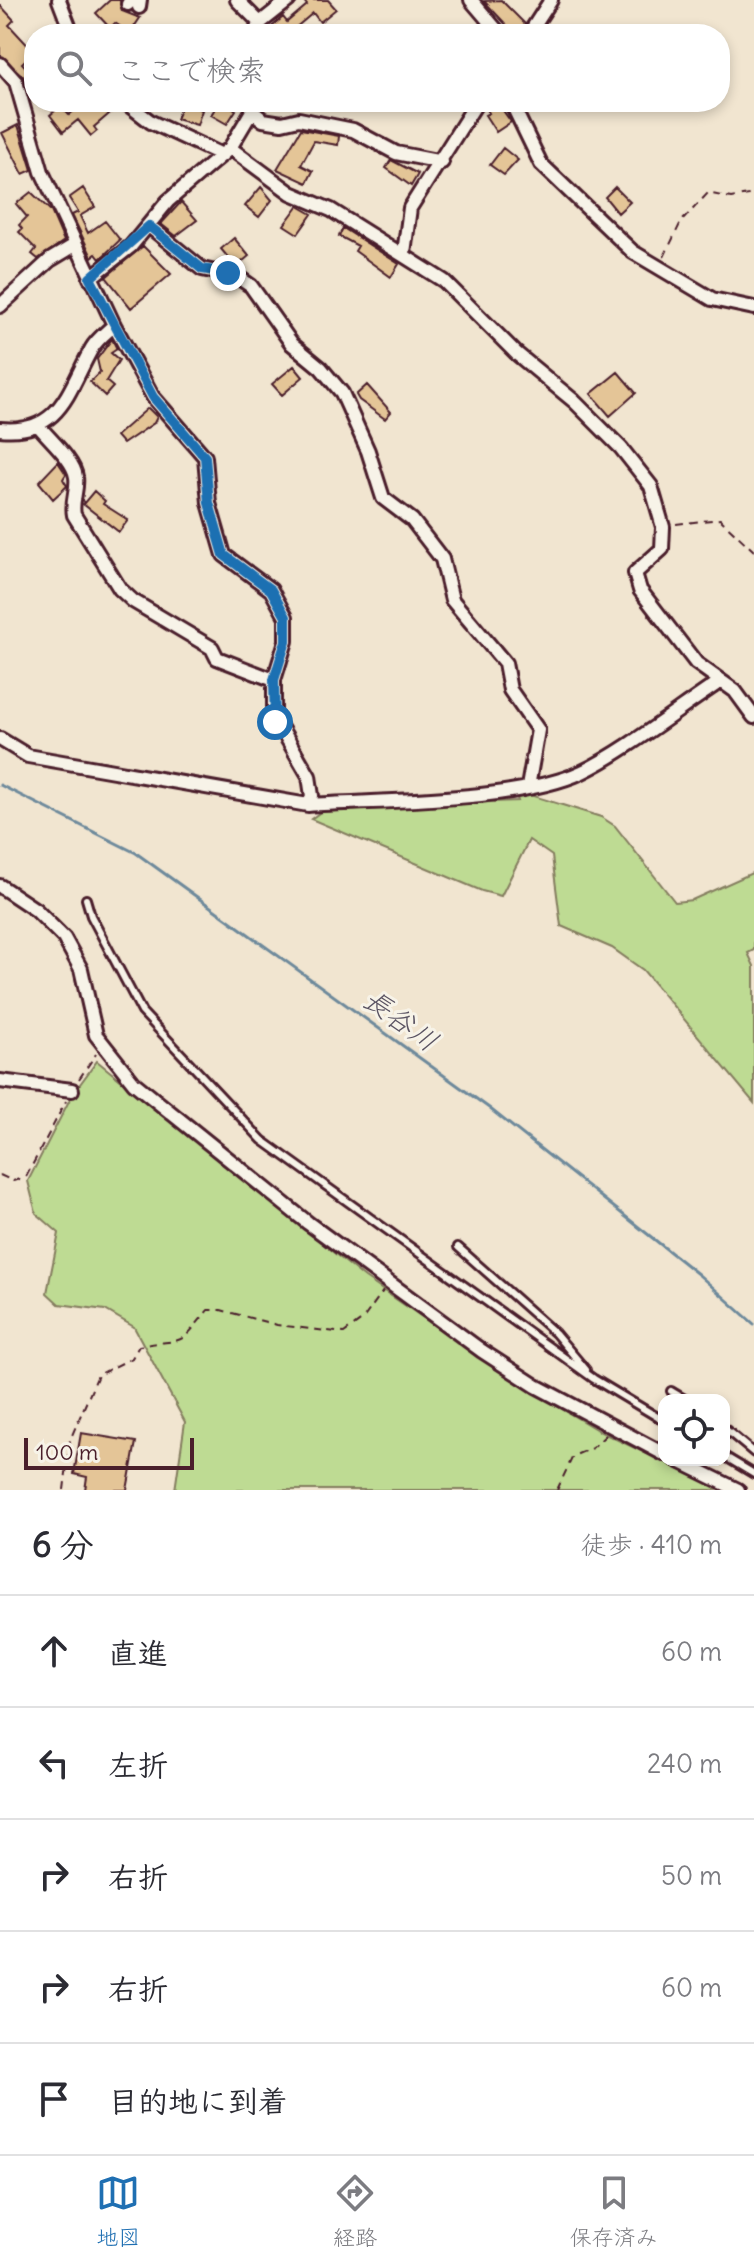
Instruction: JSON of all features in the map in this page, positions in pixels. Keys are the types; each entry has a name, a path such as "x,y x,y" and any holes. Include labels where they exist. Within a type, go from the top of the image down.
{"street":[{"path":"59,0 68,24"},
{"path":"237,0 254,24"},
{"path":"262,24 289,0"},
{"path":"471,0 491,24"},
{"path":"535,24 551,0"},
{"path":"0,64 16,82 24,104"},
{"path":"26,112 42,172 114,325 153,397 205,457 209,503 224,555 271,590 283,609 286,641 274,680 275,722 309,776 312,796 308,805"},
{"path":"138,112 151,122 226,151 291,193 331,210 404,253 444,281 517,354 574,401 621,448 651,486 663,527 662,549 635,573 640,590 696,663 735,691 754,717"},
{"path":"90,278 149,226 168,201 226,151 250,112"},
{"path":"257,112 263,120 282,123 299,119 353,130 396,153 442,162"},
{"path":"404,253 410,208 442,162 468,112"},
{"path":"516,112 541,164 633,252 712,299 754,308"},
{"path":"149,226 202,269 238,277 251,286 292,344 321,368 342,393 354,425 364,439 383,498 412,520 442,559 452,600 505,663 510,690 538,730 528,787"},
{"path":"0,306 50,260 75,245"},
{"path":"0,429 38,425 68,398 91,349 114,325"},
{"path":"38,425 72,469 76,477 72,497 74,515 120,589 133,601 212,648 217,658 274,680"},
{"path":"0,739 28,756 308,805 528,787 583,772 721,681"},
{"path":"0,886 45,918 72,951 81,969 91,1023 102,1046 134,1083 200,1138 482,1351 612,1428 658,1451"},
{"path":"0,1081 72,1090"},
{"path":"689,1466 738,1490"}],"lane":[{"path":"86,899 91,916 142,1012 262,1140 594,1379 658,1417"},
{"path":"458,1247 555,1333 594,1379"},
{"path":"671,1391 676,1394"},
{"path":"730,1433 754,1453"},
{"path":"730,1460 754,1474"}],"path":[{"path":"659,269 681,222 708,193 731,198 754,194"},
{"path":"663,527 720,519 754,551"},
{"path":"0,1175 20,1181 32,1170 72,1090 102,1046"},
{"path":"64,1490 70,1440 98,1375 132,1358 139,1346 179,1342 193,1333 208,1310 221,1310 277,1325 344,1333 363,1319 389,1283"},
{"path":"557,1490 573,1456 592,1448 612,1428"}],"green space":[{"path":"514,790 601,817 615,826 675,902 692,900 754,872 754,950 748,953 754,966 754,1103 643,970 612,948 561,926 552,856 529,840 501,896 482,891 311,819 326,808 518,801"},
{"path":"97,1061 365,1278 520,1384 601,1432 658,1459 658,1466 673,1466 724,1490 175,1490 185,1422 134,1327 105,1310 59,1304 47,1293 59,1233 36,1213 28,1181 72,1095"}],"building":[{"path":"110,0 120,0 122,11 140,18 136,24 106,24 96,13"},
{"path":"303,0 328,0 336,9 320,22 313,13 300,24 275,24 283,17 287,22 307,5"},
{"path":"501,0 525,24 506,24 484,1"},
{"path":"0,5 14,20 9,25 24,41 24,78 0,55"},
{"path":"66,112 69,115 72,112 112,112 94,127 97,131 91,136 78,120 63,132 50,115"},
{"path":"179,112 201,112 197,125 176,119"},
{"path":"213,112 235,112 227,124 211,115"},
{"path":"504,112 511,122 496,132 485,115"},
{"path":"18,125 32,170 23,174 2,133"},
{"path":"301,129 339,136 338,145 314,141 301,165 313,171 307,183 277,169"},
{"path":"503,148 518,160 504,175 490,165"},
{"path":"391,160 418,174 411,186 386,168"},
{"path":"261,187 272,200 259,217 245,206"},
{"path":"615,187 630,202 618,213 605,197"},
{"path":"83,188 95,207 80,216 88,233 105,221 120,240 100,259 96,254 92,257 72,215 78,212 69,198"},
{"path":"31,192 51,211 64,241 38,259 32,254 36,249 19,232 22,229 19,225 27,217 16,204"},
{"path":"181,202 197,220 176,236 161,224"},
{"path":"298,206 312,214 298,234 284,225"},
{"path":"343,228 399,264 391,277 355,251 358,246 339,236"},
{"path":"234,238 249,256 236,267 221,249"},
{"path":"143,246 171,274 131,308 106,277"},
{"path":"112,339 117,349 111,353 119,360 106,381 113,387 105,396 90,382 100,372 97,359"},
{"path":"294,366 303,377 282,395 272,384"},
{"path":"618,372 636,393 610,416 591,394"},
{"path":"367,385 391,412 385,419 356,395"},
{"path":"148,408 157,417 154,423 123,444 116,436"},
{"path":"58,462 66,474 63,479 67,486 53,499 39,482"},
{"path":"94,491 105,501 103,504 128,520 119,532 83,504"},
{"path":"81,1433 136,1442 127,1490 85,1490 87,1477 74,1474"}],"waterway":[{"name":"長谷川","path":"0,785 136,853 489,1108 699,1275 754,1324"}],"route":[{"path":"228,273 202,269 149,226 131,246 90,278 153,397 170,421 205,457 209,503 224,555 271,590 280,602 286,617 286,641 274,680 275,722"}]}
